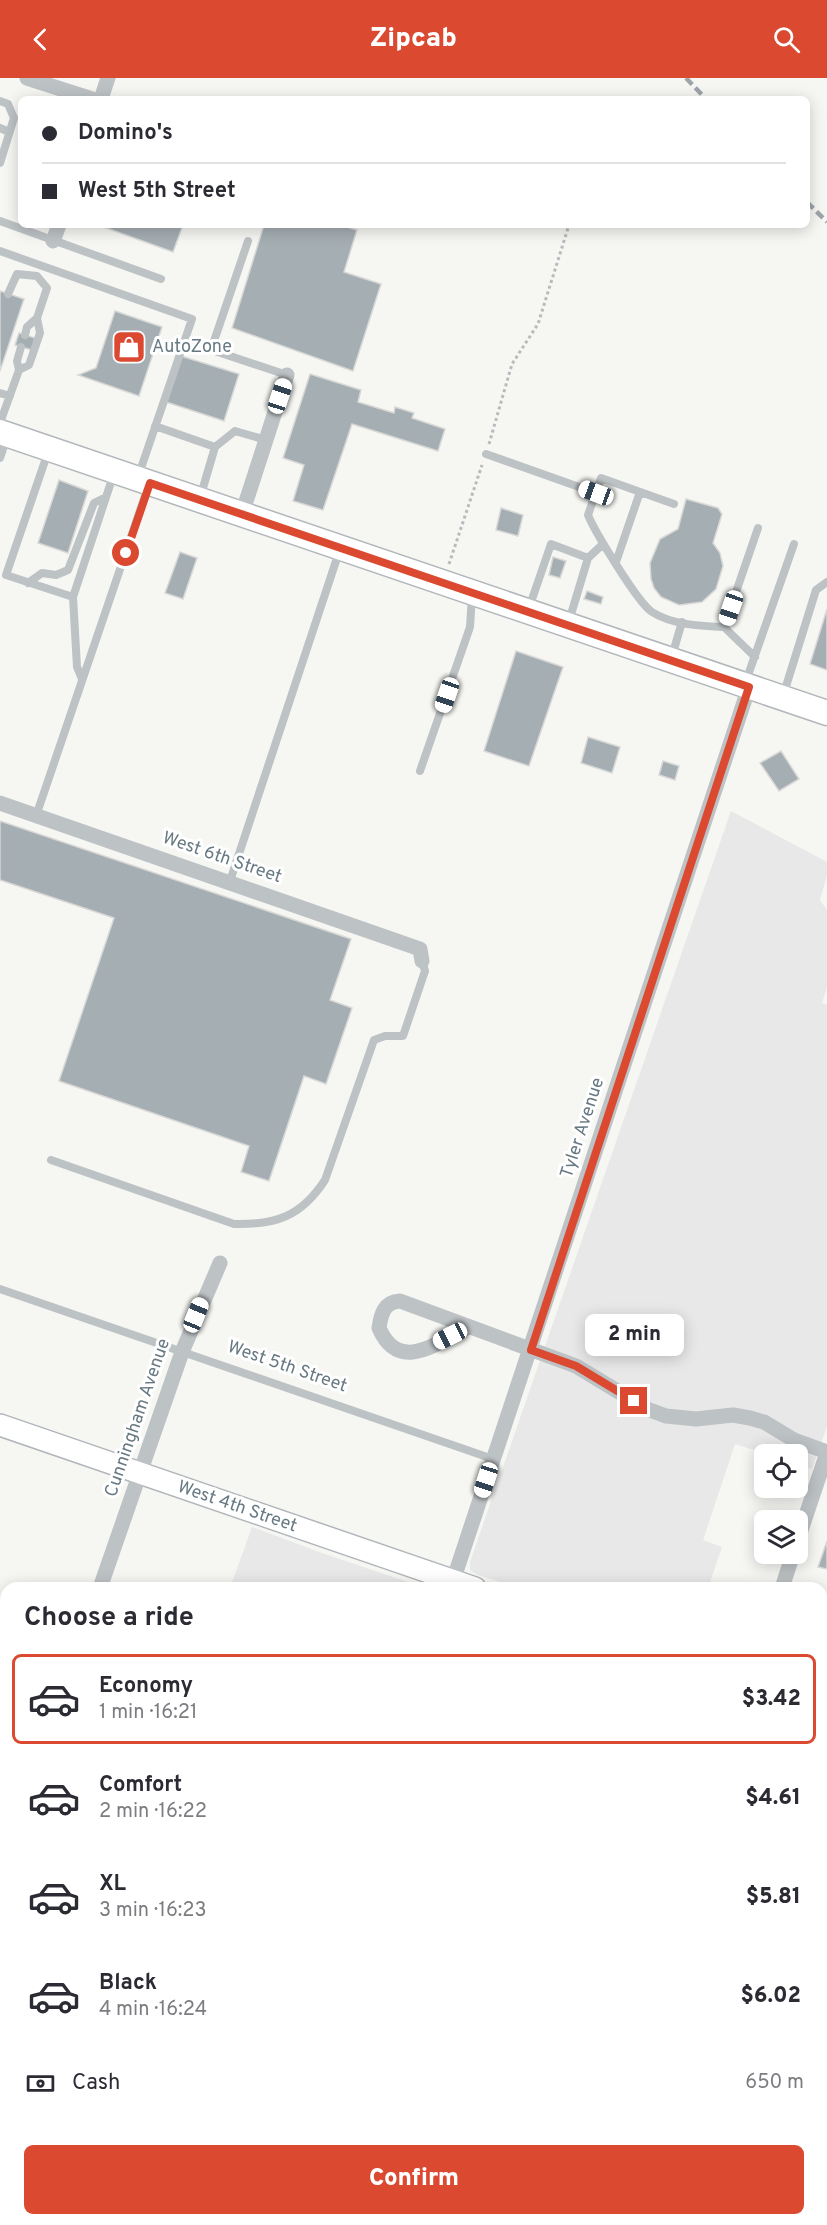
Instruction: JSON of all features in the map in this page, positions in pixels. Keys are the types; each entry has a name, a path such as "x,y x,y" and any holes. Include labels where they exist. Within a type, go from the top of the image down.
{"main road":[{"path":"3,430 200,500 827,713"}],"street":[{"path":"27,78 83,96"},
{"path":"102,96 108,78"},
{"path":"53,241 57,228"},
{"path":"242,514 287,375"},
{"name":"Tyler Avenue","path":"453,1582 747,686"},
{"name":"West 6th Street","path":"0,803 230,881 420,949 422,961"},
{"name":"Cunningham Avenue","path":"102,1582 182,1352 220,1263"},
{"path":"468,1327 414,1353 402,1353 389,1347 379,1328 386,1305 391,1301 400,1300 576,1366 647,1409 666,1416 696,1419 733,1415 764,1422 794,1440 827,1453 808,1510"},
{"name":"West 4th Street","path":"0,1425 444,1582"},
{"path":"784,1582 790,1564"}],"lane":[{"path":"0,101 8,104 14,118 1,158"},
{"path":"0,128 9,132"},
{"path":"0,221 18,228"},
{"path":"19,228 161,279"},
{"path":"211,350 248,241"},
{"path":"0,251 192,319 155,426 134,477 82,679 36,816"},
{"path":"8,294 17,274 37,276 47,288 37,318 27,327 25,335"},
{"path":"19,370 29,365 40,333 37,318"},
{"path":"184,341 287,375"},
{"path":"0,458 10,396 19,370 17,361 21,347"},
{"path":"0,393 10,396"},
{"path":"155,426 215,447"},
{"path":"200,500 215,447 235,431 267,440"},
{"path":"49,448 6,575 73,597"},
{"path":"486,454 596,493"},
{"path":"28,583 42,573 56,575 68,570 94,503 134,477"},
{"path":"674,504 601,478 588,515 603,544 651,612 681,622 724,627 755,657"},
{"path":"616,562 640,492"},
{"path":"82,679 77,667 73,597 106,497"},
{"path":"724,627 758,528"},
{"path":"528,612 551,544 588,558"},
{"path":"567,625 588,558 603,544"},
{"path":"747,686 794,544"},
{"path":"230,881 341,548"},
{"path":"782,698 816,590 827,582"},
{"path":"420,771 470,627 472,593"},
{"path":"671,661 681,622"},
{"path":"51,1160 234,1224 263,1224 289,1215 314,1198 325,1180 375,1040 385,1036 403,1036 425,971 422,961"},
{"name":"West 5th Street","path":"0,1289 493,1459"}],"path":[{"path":"443,583 486,454 512,364 537,324 568,228"}],"shaded area":[{"path":"731,811 827,862 827,875 820,900 827,910 827,987 822,1003 827,1005 827,1426 812,1469 808,1468 808,1444 754,1444 754,1450 735,1444 703,1540 722,1547 710,1582 499,1582 470,1570 470,1562"},
{"path":"252,1527 408,1582 232,1582"}],"building":[{"path":"106,228 182,228 173,252"},
{"path":"263,228 351,228 357,230 344,272 381,284 353,371 232,328"},
{"path":"0,291 24,299 0,371"},
{"name":"AutoZone","path":"115,311 162,327 139,396 78,375 96,368"},
{"path":"19,333 35,338 32,350 15,345"},
{"path":"181,356 239,374 224,421 166,402"},
{"path":"310,374 361,390 358,402 394,413 395,407 414,413 412,418 445,429 438,451 352,424 323,510 293,501 304,465 283,458"},
{"path":"59,480 88,491 68,553 38,543"},
{"path":"686,499 718,508 722,514 713,543 720,553 723,566 716,589 702,602 679,605 661,597 654,588 650,563 660,539 678,529"},
{"path":"501,508 523,515 518,536 496,530"},
{"path":"180,552 197,558 183,599 165,593"},
{"path":"553,557 566,561 560,578 549,575"},
{"path":"587,591 603,597 601,604 584,599"},
{"path":"827,609 827,670 810,664"},
{"path":"516,651 563,667 529,766 484,751"},
{"path":"588,737 620,747 612,773 581,763"},
{"path":"781,751 799,779 779,791 760,763"},
{"path":"663,761 679,766 675,780 659,775"},
{"path":"0,821 351,939 330,1000 352,1008 326,1084 304,1076 269,1181 241,1172 249,1146 59,1081 114,918 0,880"},
{"path":"827,1541 827,1569 818,1567"}],"railway":[{"path":"686,78 703,96"},
{"path":"810,205 827,222"}],"place":[{"name":"AutoZone","path":"129,347"}],"route":[{"path":"126,553 150,483 749,687 531,1350 576,1366 634,1401"}]}
